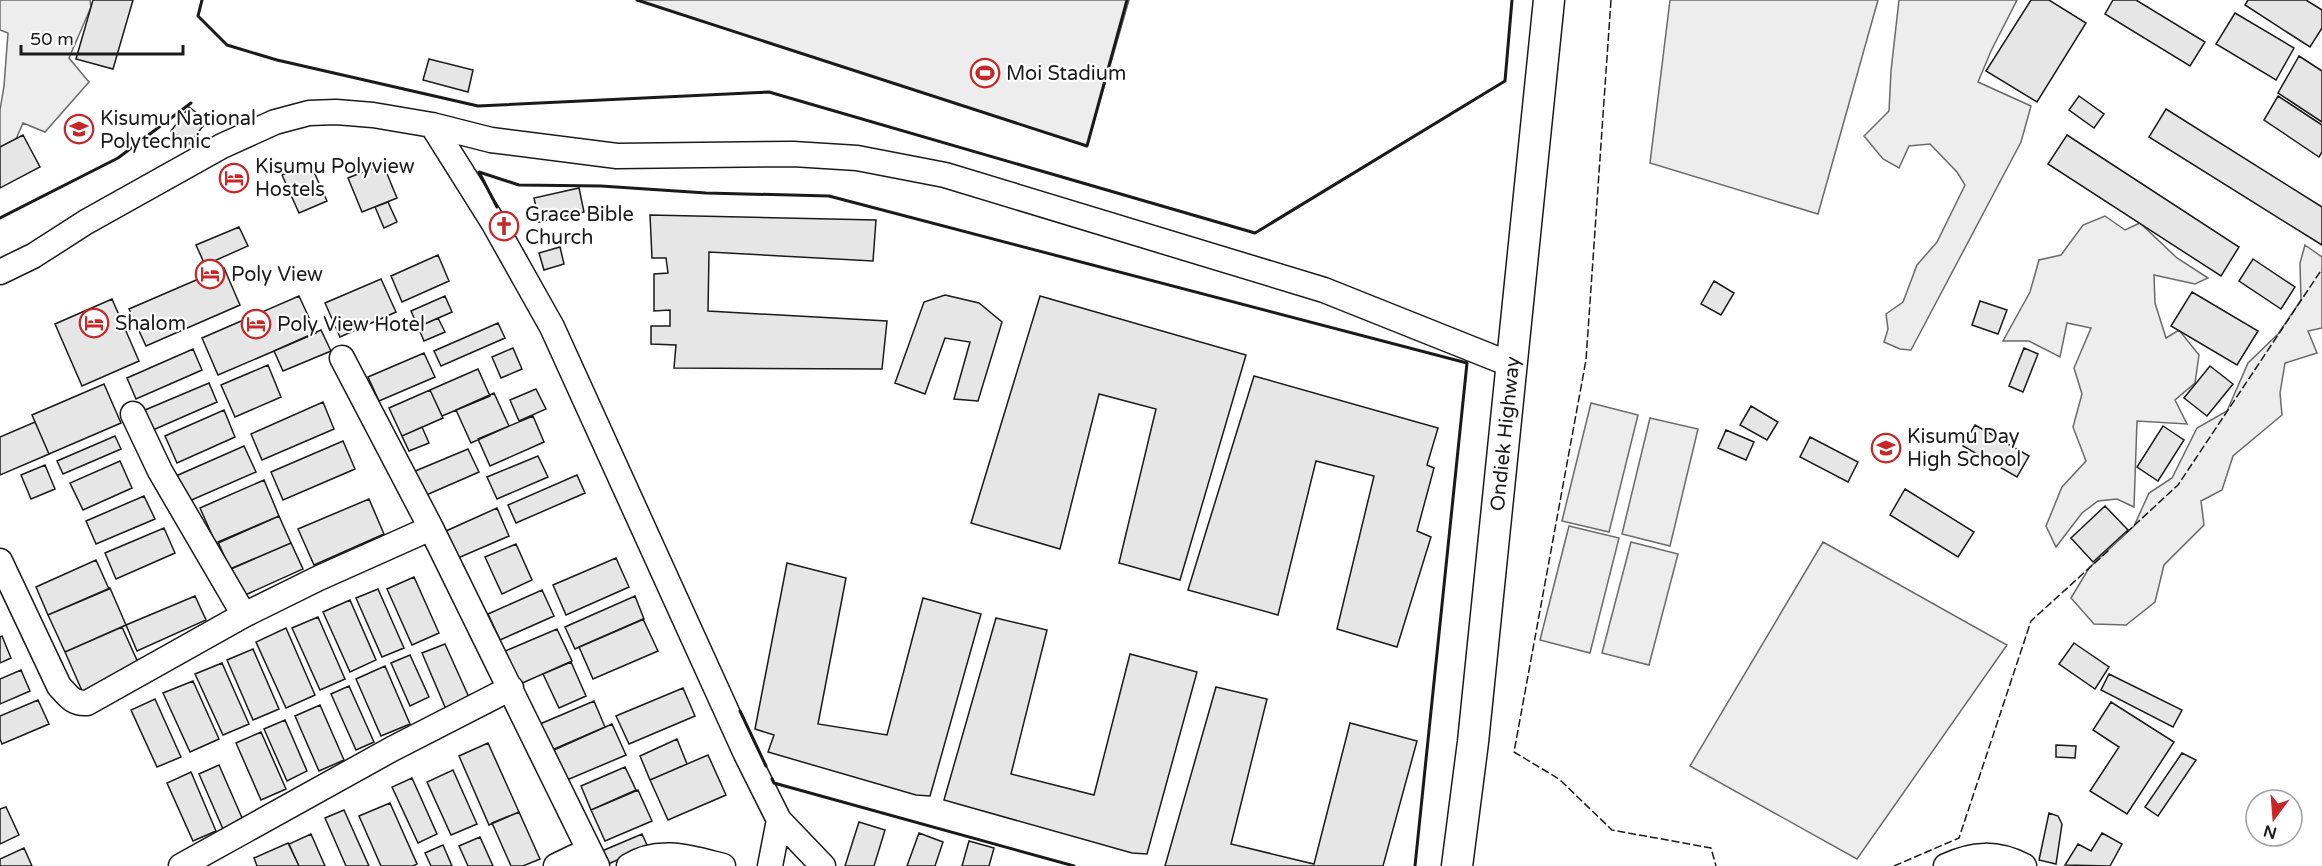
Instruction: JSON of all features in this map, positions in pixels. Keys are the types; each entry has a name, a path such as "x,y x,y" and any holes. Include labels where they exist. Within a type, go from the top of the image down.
{"main road":[{"name":"Ondiek Highway","path":"1457,866 1473,742 1549,0"}],"street":[{"path":"0,272 33,256 86,222 222,146 275,122 309,113 336,112 374,115 432,125 491,140 617,156 793,154 857,158 945,175 1324,290 1512,365"},
{"path":"432,125 493,222 552,327 746,754 779,820 823,866"},
{"path":"342,358 431,528 593,858 556,866"},
{"path":"133,414 160,471 244,615"},
{"path":"0,561 59,686 71,700 78,704 100,697 244,615 319,578 431,528"},
{"path":"181,866 392,749 511,688"},
{"path":"770,866 779,820"},
{"path":"629,866 637,861 669,854 723,866"},
{"path":"1946,866 1970,856 1984,855 2000,856 2024,866"}],"shaded area":[{"path":"0,0 90,0 91,7 69,58 89,82 45,132 23,123 16,139 0,147 0,110 8,33 0,30"},
{"name":"Moi Stadium","path":"637,0 1129,0 1087,146"},
{"path":"1670,0 1878,0 1818,214 1650,163"},
{"path":"1899,0 2017,0 1978,82 2031,106 2021,142 1911,350 1900,349 1884,342 1888,329 1886,314 1903,302 1917,265 1937,242 1965,185 1957,172 1930,144 1909,146 1899,168 1883,159 1864,136 1889,111"},
{"path":"2105,216 2125,230 2140,223 2177,258 2208,278 2195,284 2154,275 2155,303 2166,338 2179,330 2199,355 2195,383 2175,400 2187,424 2137,421 2134,507 2117,499 2098,501 2082,513 2056,547 2046,526 2062,487 2086,461 2073,427 2082,394 2074,368 2091,328 2067,323 2060,357 2029,341 2003,341 2030,292 2039,260 2061,255 2083,225"},
{"path":"2305,245 2322,257 2322,328 2308,331 2317,353 2285,363 2280,393 2282,415 2233,456 2222,490 2201,501 2204,525 2164,565 2155,602 2126,625 2094,624 2071,598 2089,568 2134,526 2149,493 2172,478 2197,428 2227,411 2248,363 2278,334 2301,300 2300,263"},
{"path":"1591,403 1638,415 1609,532 1562,521"},
{"path":"1650,418 1698,429 1670,546 1622,534"},
{"path":"1569,526 1619,538 1590,653 1540,640"},
{"path":"1631,542 1678,554 1649,665 1602,653"},
{"path":"1823,542 2007,645 1857,859 1690,766"}],"building":[{"path":"93,0 133,0 113,69 76,59"},
{"path":"2031,0 2049,0 2086,23 2037,102 1986,71"},
{"path":"2113,0 2136,0 2205,42 2190,66 2105,14"},
{"path":"2248,0 2306,0 2322,10 2322,28 2310,47 2245,5"},
{"path":"2235,13 2294,48 2276,80 2216,44"},
{"path":"2299,56 2322,71 2322,122 2278,93"},
{"path":"429,59 473,70 468,92 423,80"},
{"path":"2079,96 2104,114 2094,128 2069,110"},
{"path":"2278,96 2322,125 2322,152 2319,157 2264,120"},
{"path":"189,107 207,121 189,144 171,131"},
{"path":"2166,109 2322,207 2322,245 2149,137"},
{"path":"23,135 40,167 0,188 0,147"},
{"path":"2067,135 2239,247 2221,276 2048,164"},
{"path":"310,163 327,201 299,213 282,175"},
{"path":"383,164 397,198 362,212 348,178"},
{"path":"579,188 584,212 539,222 534,198"},
{"path":"388,202 397,222 384,228 375,207"},
{"path":"650,215 876,220 873,261 709,252 708,311 887,321 882,369 674,368 676,345 651,344 651,326 670,326 670,310 654,311 654,274 668,273 666,258 652,258"},
{"path":"239,227 248,246 205,265 196,245"},
{"path":"560,247 564,264 544,270 539,253"},
{"path":"438,255 449,281 402,302 391,276"},
{"path":"2253,259 2295,287 2281,309 2239,281"},
{"path":"224,268 240,305 146,346 129,309"},
{"path":"381,279 396,312 340,337 325,303"},
{"path":"1714,281 1734,293 1721,315 1701,304"},
{"path":"2192,292 2258,331 2237,365 2171,326"},
{"path":"945,295 979,303 1002,322 978,401 954,399 970,342 945,338 925,394 895,383 924,302"},
{"path":"299,296 316,333 218,375 202,338"},
{"path":"445,296 452,312 418,327 411,311"},
{"path":"1040,296 1246,355 1180,580 1119,563 1156,409 1099,394 1060,549 971,523"},
{"path":"112,299 139,361 82,386 55,324"},
{"path":"1980,301 2007,310 1998,334 1972,325"},
{"path":"438,318 445,332 424,341 418,327"},
{"path":"498,323 505,338 441,366 434,351"},
{"path":"321,330 331,351 283,371 274,351"},
{"path":"513,348 522,369 501,378 492,357"},
{"path":"2024,348 2038,354 2023,392 2009,386"},
{"path":"193,349 202,370 136,399 127,378"},
{"path":"424,353 435,377 379,401 368,377"},
{"path":"268,365 281,397 235,417 221,385"},
{"path":"2210,366 2233,384 2207,416 2184,398"},
{"path":"478,369 490,396 442,416 430,390"},
{"path":"1254,376 1438,428 1427,465 1434,468 1417,531 1431,537 1397,647 1337,629 1374,476 1316,461 1278,615 1188,590"},
{"path":"209,383 217,402 153,430 145,410"},
{"path":"104,384 121,423 49,454 32,415"},
{"path":"536,389 546,409 519,421 510,400"},
{"path":"430,390 443,418 402,436 389,408"},
{"path":"494,393 509,426 471,443 456,410"},
{"path":"323,402 334,429 262,460 251,434"},
{"path":"1751,406 1778,422 1767,440 1740,425"},
{"path":"224,410 235,437 177,463 165,436"},
{"path":"533,416 544,442 490,466 478,439"},
{"path":"35,422 49,454 0,475 0,437"},
{"path":"1975,425 2029,456 2017,477 1963,446"},
{"path":"2163,426 2184,440 2158,481 2137,467"},
{"path":"422,427 429,443 409,451 402,436"},
{"path":"1726,430 1754,442 1746,460 1718,448"},
{"path":"115,436 121,449 63,474 57,461"},
{"path":"1810,437 1858,462 1848,482 1800,457"},
{"path":"343,441 355,469 283,500 271,472"},
{"path":"244,446 256,472 187,502 176,476"},
{"path":"468,449 479,472 424,496 413,472"},
{"path":"538,456 548,477 497,499 487,477"},
{"path":"120,461 132,488 83,510 70,483"},
{"path":"45,465 55,489 31,499 21,475"},
{"path":"577,475 585,493 516,523 508,505"},
{"path":"264,480 279,516 216,544 200,508"},
{"path":"1905,489 1974,532 1958,557 1890,515"},
{"path":"144,496 155,519 96,544 86,521"},
{"path":"369,499 384,534 314,565 298,529"},
{"path":"2105,506 2128,530 2093,562 2071,538"},
{"path":"497,508 509,536 458,558 446,531"},
{"path":"279,516 291,543 230,569 218,542"},
{"path":"164,528 175,553 116,579 105,553"},
{"path":"291,543 303,569 243,596 231,569"},
{"path":"516,544 532,580 502,594 485,557"},
{"path":"616,558 629,587 566,615 553,585"},
{"path":"96,560 109,589 48,615 36,587"},
{"path":"787,563 846,578 818,724 887,735 923,598 981,614 930,796 916,795 768,752 774,735 755,729"},
{"path":"414,577 439,633 412,645 387,589"},
{"path":"110,588 126,625 65,652 48,615"},
{"path":"378,589 404,648 382,657 356,598"},
{"path":"542,590 554,616 500,640 488,614"},
{"path":"195,596 206,620 137,651 126,625"},
{"path":"635,596 644,619 575,649 565,627"},
{"path":"350,600 376,660 350,672 323,612"},
{"path":"318,617 345,679 320,690 292,628"},
{"path":"996,618 1047,630 1011,774 1094,795 1130,654 1197,672 1147,854 1132,853 944,800"},
{"path":"643,619 658,651 593,679 579,647"},
{"path":"122,627 140,667 83,693 65,652"},
{"path":"286,628 315,695 286,708 256,642"},
{"path":"557,629 572,661 518,685 503,652"},
{"path":"2,636 11,658 0,663 0,637"},
{"path":"2074,643 2109,667 2095,689 2059,664"},
{"path":"445,644 472,704 448,714 422,653"},
{"path":"253,649 279,709 253,720 227,660"},
{"path":"410,655 429,697 410,706 391,663"},
{"path":"571,662 586,696 559,708 543,674"},
{"path":"222,663 249,724 223,735 195,674"},
{"path":"385,666 410,724 381,736 356,679"},
{"path":"21,670 30,691 0,704 0,679"},
{"path":"2109,674 2182,710 2173,727 2101,690"},
{"path":"193,681 219,739 190,752 163,693"},
{"path":"349,686 374,742 356,750 331,694"},
{"path":"1216,687 1267,699 1231,844 1314,864 1350,723 1417,741 1383,866 1165,866"},
{"path":"683,688 695,716 629,744 616,716"},
{"path":"155,699 181,757 157,767 131,710"},
{"path":"38,700 49,724 2,744 0,716"},
{"path":"594,701 605,727 552,750 540,724"},
{"path":"2111,702 2174,742 2127,814 2090,791 2119,747 2093,730"},
{"path":"320,705 344,760 319,771 295,716"},
{"path":"285,720 307,771 287,781 264,729"},
{"path":"612,724 626,755 567,780 554,750"},
{"path":"261,732 286,789 261,800 236,743"},
{"path":"677,739 687,764 650,780 640,756"},
{"path":"488,743 519,812 489,825 459,756"},
{"path":"2056,745 2076,746 2075,758 2056,757"},
{"path":"2182,753 2196,760 2158,816 2145,807"},
{"path":"708,755 726,795 668,820 650,780"},
{"path":"219,765 243,820 223,829 199,774"},
{"path":"625,767 636,790 591,810 581,786"},
{"path":"453,770 477,824 451,835 427,782"},
{"path":"191,772 216,831 193,841 167,783"},
{"path":"412,778 437,834 418,843 392,787"},
{"path":"638,790 652,821 605,841 591,810"},
{"path":"390,803 417,864 413,866 381,866 359,816"},
{"path":"6,807 19,835 0,844 0,809"},
{"path":"344,810 369,866 346,866 325,818"},
{"path":"519,812 540,859 523,866 511,866 492,823"},
{"path":"2049,813 2058,816 2062,824 2056,864 2039,860"},
{"path":"859,822 885,830 874,866 845,866"},
{"path":"919,833 943,842 935,866 907,866"},
{"path":"2102,833 2122,844 2110,866 2065,865 2078,844 2091,851"},
{"path":"311,834 325,866 299,866 289,844"},
{"path":"642,834 648,847 608,864 602,851"},
{"path":"480,837 493,866 468,866 459,846"},
{"path":"969,841 994,848 989,866 962,866"},
{"path":"288,843 299,866 257,866 254,858"},
{"path":"443,845 452,866 431,866 425,853"},
{"path":"24,848 32,866 0,866 0,859"}],"fence":[{"path":"1611,0 1586,360 1514,752 1559,779 1612,830 1711,848 1716,866"},
{"path":"2126,533 2178,485 2322,269"},
{"path":"1894,866 1959,838 2031,621 2109,550"}],"wall":[{"path":"202,0 198,16 227,45 277,60 478,106 769,92 1255,233 1505,81 1512,0"},
{"path":"637,0 1087,146 1127,0"},
{"path":"0,218 118,158 191,103"},
{"path":"497,207 479,172 519,185 601,186 706,193 829,196 1467,363 1415,866"},
{"path":"740,711 766,766"},
{"path":"772,779 774,783 1074,866"}],"place":[{"name":"Moi Stadium","path":"985,73"},
{"name":"Kisumu National Polytechnic","path":"79,129"},
{"name":"Kisumu Polyview Hostels","path":"234,178"},
{"name":"Grace Bible Church","path":"504,226"},
{"name":"Poly View","path":"210,274"},
{"name":"Shalom","path":"94,323"},
{"name":"Poly View Hotel","path":"256,324"},
{"name":"Kisumu Day High School","path":"1886,448"}]}
